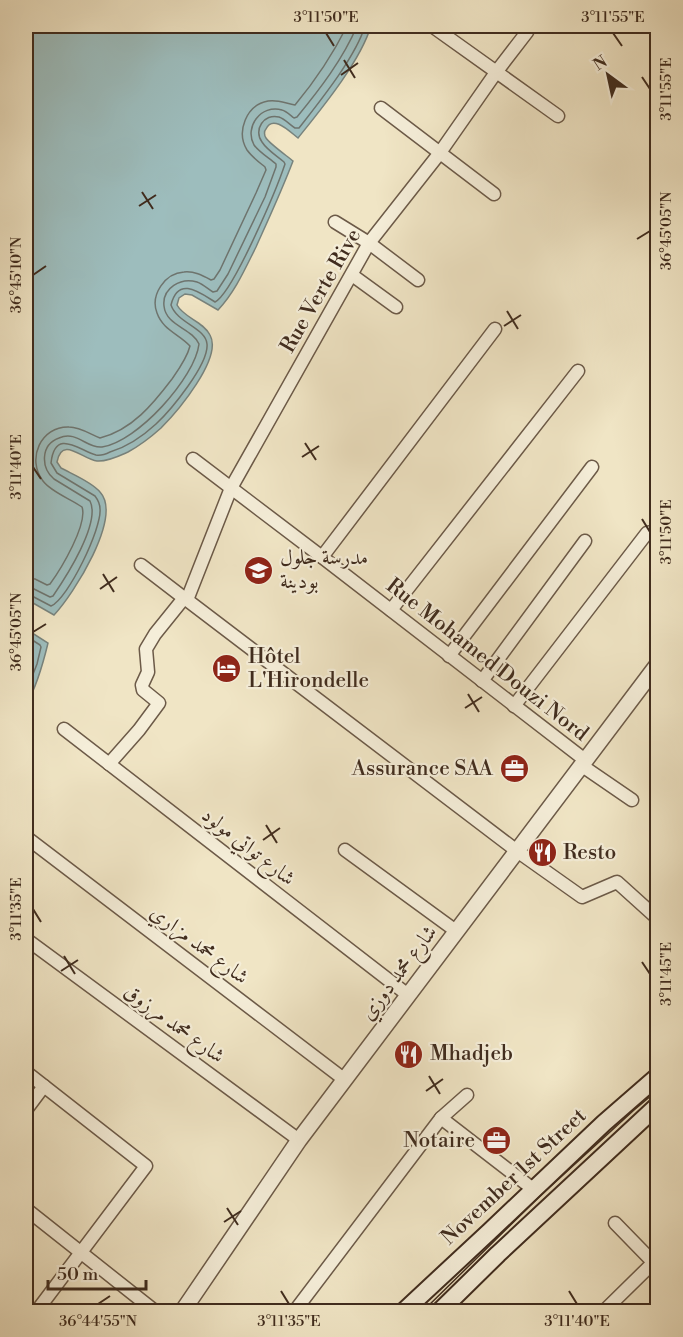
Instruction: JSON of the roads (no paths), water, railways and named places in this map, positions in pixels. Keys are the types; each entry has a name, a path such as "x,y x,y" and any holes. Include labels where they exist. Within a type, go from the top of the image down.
{"main road":[{"name":"November 1st Street","path":"403,1311 657,1076"},
{"path":"439,1311 657,1105"}],"street":[{"path":"432,26 558,116"},
{"name":"Rue Verte Rive","path":"109,764 159,703 143,690 141,685 148,672 146,649 155,634 186,599 231,488 369,243 439,154 530,26"},
{"path":"381,108 494,194"},
{"path":"335,222 369,243 418,280"},
{"path":"352,275 396,307"},
{"path":"322,557 495,329"},
{"path":"391,610 578,371"},
{"name":"Rue Mohamed Douzi Nord","path":"193,459 391,610 632,800"},
{"path":"449,656 592,467"},
{"path":"514,706 647,533 653,532 657,536"},
{"path":"482,681 585,541"},
{"path":"141,565 517,851 582,897 617,882 657,919"},
{"name":"شارع محمد دوزي","path":"182,1311 299,1140 657,664"},
{"name":"شارع تواتي مولود","path":"64,729 408,996"},
{"name":"شارع محمد مزاري","path":"28,839 345,1080"},
{"path":"345,850 456,932"},
{"name":"شارع محمد مرزوق","path":"26,939 299,1140"},
{"path":"26,1072 146,1166 36,1311"},
{"path":"26,1110 44,1086"},
{"path":"294,1311 441,1119 466,1096"},
{"path":"441,1119 533,1189"},
{"path":"26,1209 156,1311"},
{"path":"603,1311 655,1260 615,1223"}],"water":[{"path":"26,26 371,26 366,40 349,69 298,138 273,123 265,130 268,141 293,161 256,247 230,296 218,310 192,295 185,294 179,298 177,305 207,330 212,345 204,370 187,398 157,431 128,452 101,461 91,460 74,451 63,450 60,454 57,462 61,468 100,492 105,504 105,519 101,537 83,574 54,615 26,599"},
{"path":"26,629 48,643 42,667 26,705"}],"tram line":[{"path":"422,1312 540,1196 658,1090"}],"place":[{"name":"مدرسة جلول بودينة","path":"259,570"},
{"name":"Hôtel L'Hirondelle","path":"227,669"},
{"name":"Assurance SAA","path":"514,769"},
{"name":"Resto","path":"542,853"},
{"name":"Mhadjeb","path":"409,1054"},
{"name":"Notaire","path":"496,1141"}]}
